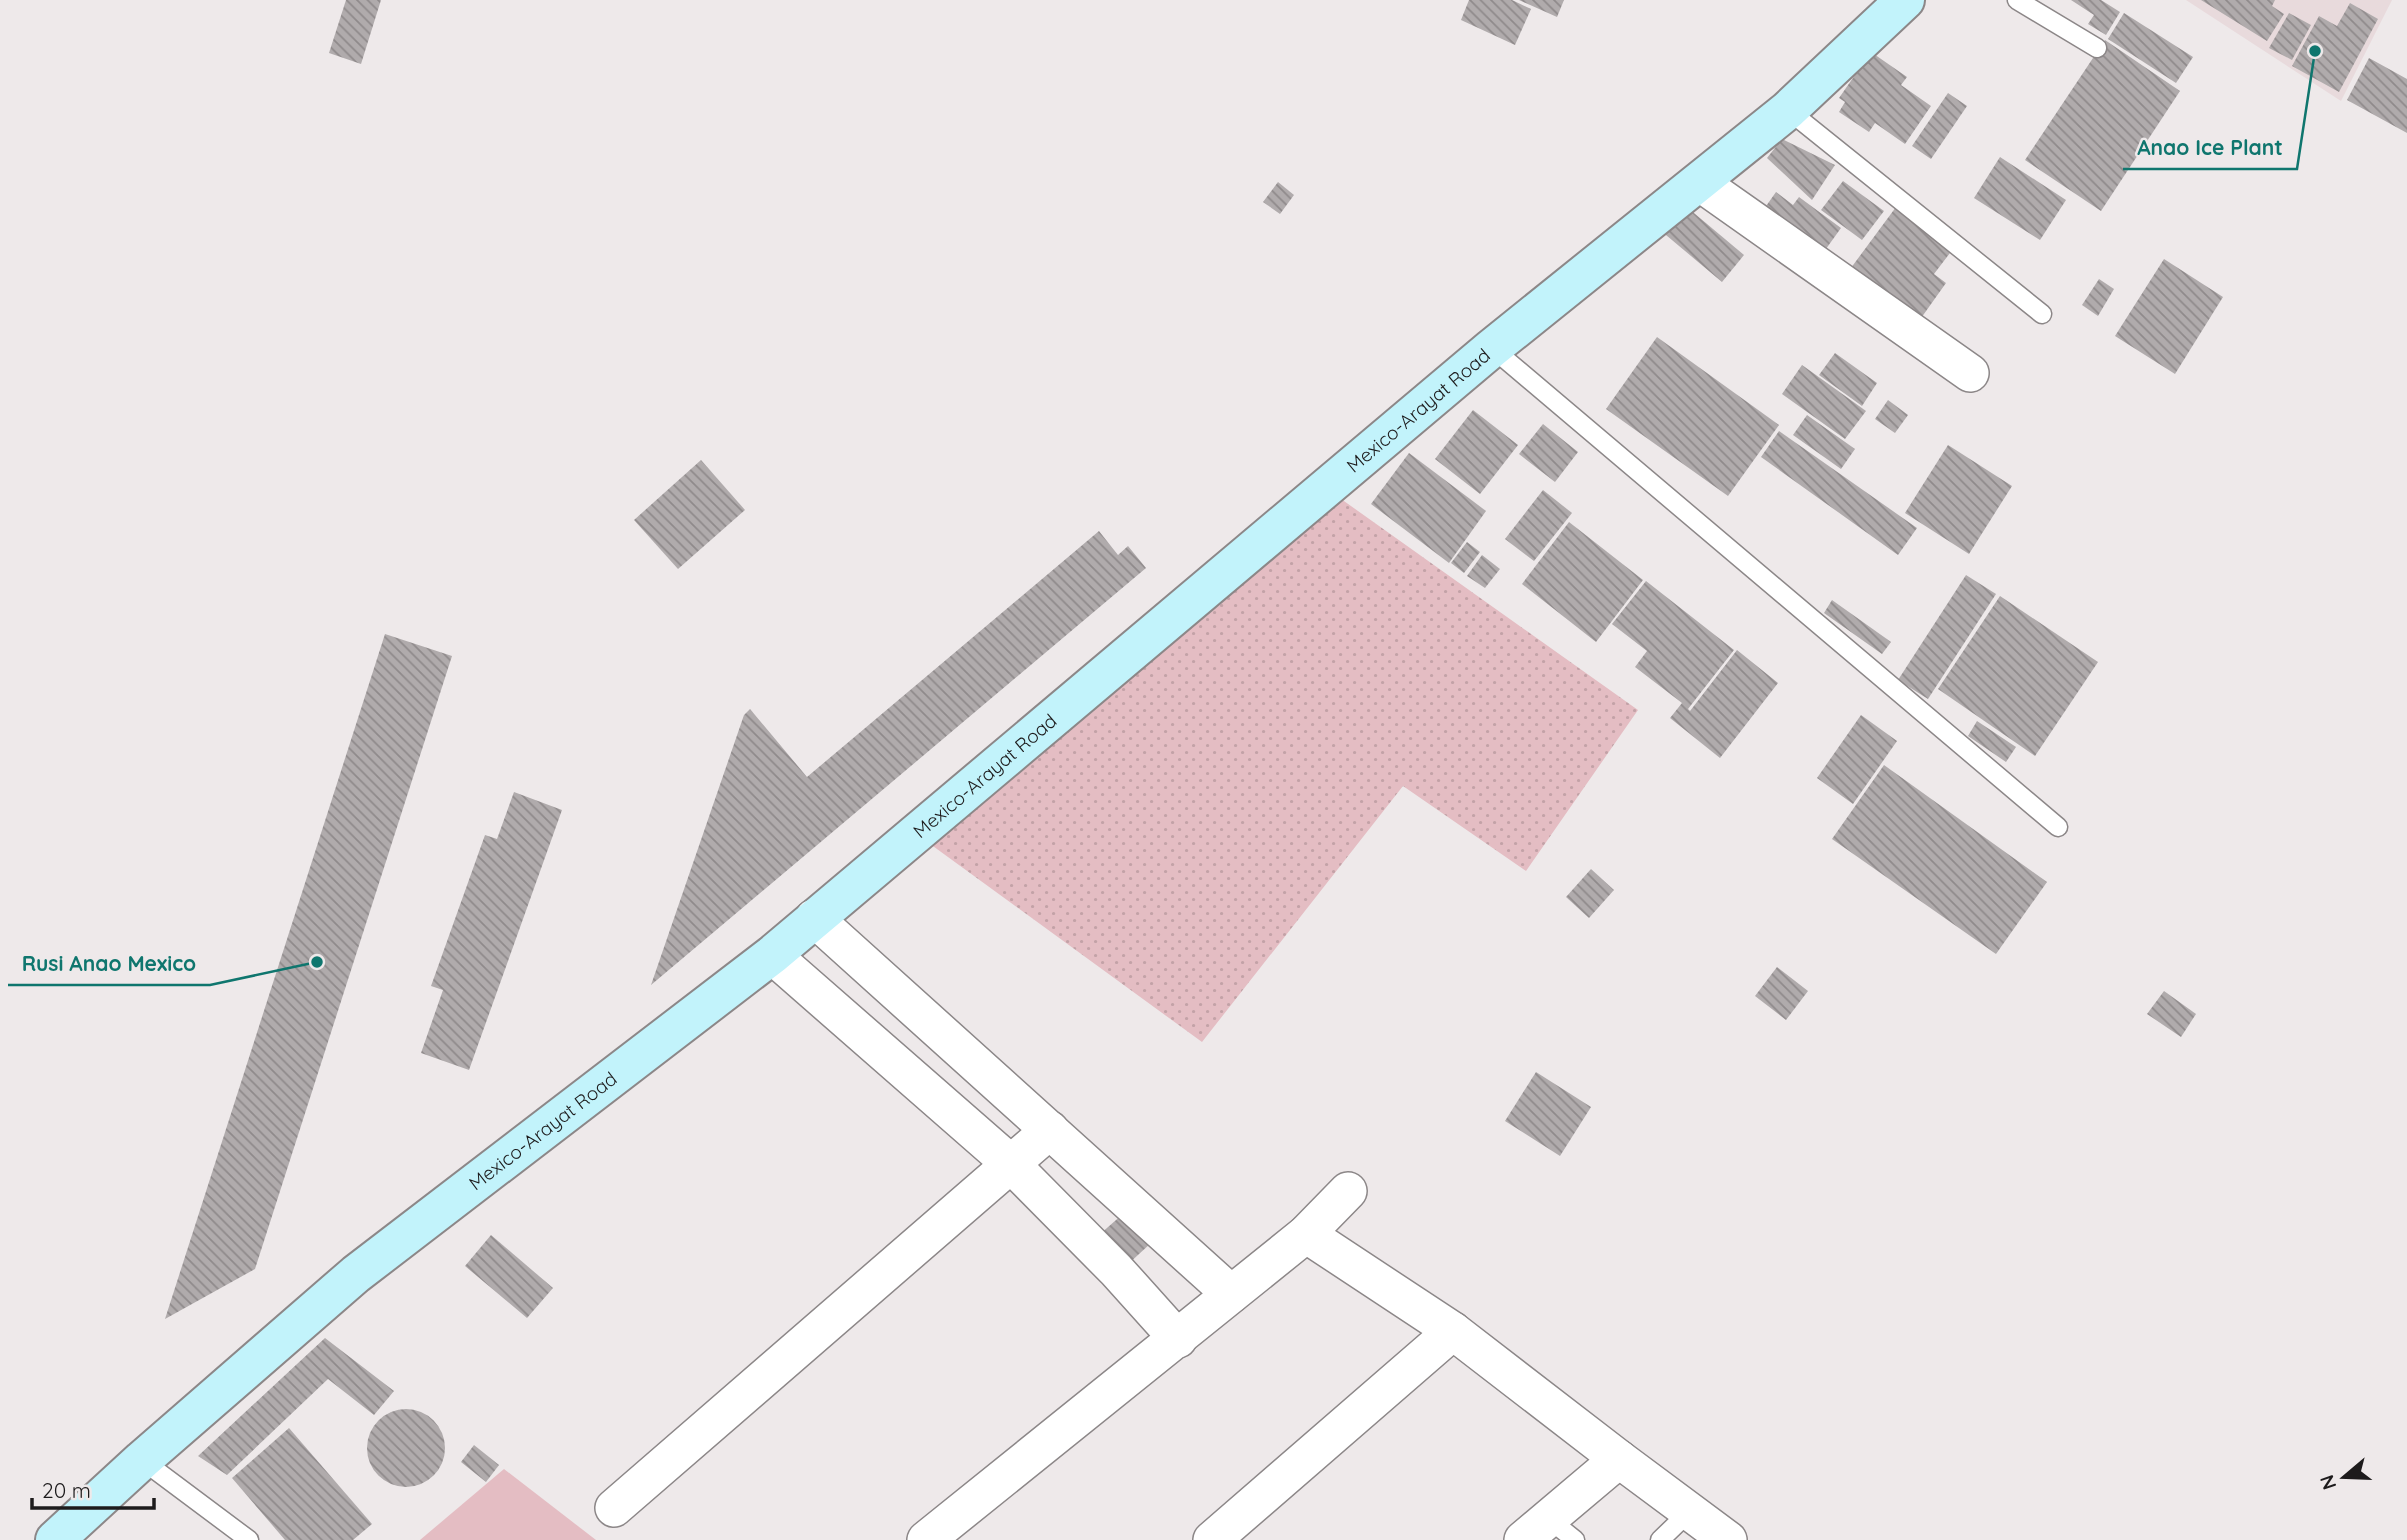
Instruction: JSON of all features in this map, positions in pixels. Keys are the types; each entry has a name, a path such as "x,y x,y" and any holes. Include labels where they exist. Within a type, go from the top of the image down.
{"main road":[{"name":"Mexico-Arayat Road","path":"55,1540 142,1460 356,1274 772,955 1492,348 1788,110 1905,0"}],"street":[{"path":"1699,182 1970,373"},
{"path":"814,918 1231,1294"},
{"path":"772,955 1011,1164 1116,1270 1178,1339"},
{"path":"614,1508 1050,1130"},
{"path":"926,1540 1306,1234 1348,1191"},
{"path":"1306,1234 1453,1331 1728,1540"},
{"path":"1212,1540 1453,1331"},
{"path":"1549,1533 1619,1459"}],"lane":[{"path":"2017,0 2097,48"},
{"path":"1788,110 2042,314"},
{"path":"1492,348 2058,827"},
{"path":"142,1460 249,1540"},
{"path":"1660,1540 1689,1512"}],"shaded area":[{"path":"2186,0 2392,0 2341,101"},
{"path":"1320,484 1638,710 1526,871 1403,786 1202,1042 915,833"},
{"path":"504,1469 596,1540 420,1540"}],"building":[{"path":"346,0 381,0 361,64 329,53"},
{"path":"1469,0 1512,0 1531,9 1515,45 1461,20"},
{"path":"1519,0 1564,0 1557,17"},
{"path":"2071,0 2101,0 2120,12 2106,35 2088,24 2094,15"},
{"path":"2201,0 2275,0 2272,6 2284,14 2267,41"},
{"path":"2350,3 2378,19 2339,92 2292,66 2319,16 2337,26"},
{"path":"2124,13 2193,57 2176,83 2108,39"},
{"path":"2289,13 2311,25 2292,60 2269,48"},
{"path":"2105,40 2180,91 2101,211 2025,160"},
{"path":"1871,52 1907,77 1901,85 1931,106 1905,144 1875,123 1869,132 1839,112 1845,102 1839,98"},
{"path":"2369,58 2407,79 2407,133 2347,100"},
{"path":"1948,93 1967,106 1931,159 1912,146"},
{"path":"1782,139 1835,165 1812,200 1767,158"},
{"path":"2000,157 2066,200 2040,240 1974,198"},
{"path":"1843,181 1884,211 1862,240 1821,210"},
{"path":"1278,182 1294,195 1280,214 1263,202"},
{"path":"1776,192 1793,205 1799,197 1841,228 1818,260 1759,216"},
{"path":"1682,203 1744,255 1722,282 1660,230"},
{"path":"1896,207 1953,249 1934,274 1946,283 1914,328 1845,276"},
{"path":"2164,259 2223,297 2175,374 2115,336"},
{"path":"2099,279 2114,289 2098,316 2082,305"},
{"path":"1657,337 1779,425 1728,496 1606,409"},
{"path":"1835,353 1877,383 1862,406 1819,375"},
{"path":"1802,365 1866,411 1845,439 1782,394"},
{"path":"1888,400 1908,415 1895,433 1875,419"},
{"path":"1473,410 1518,445 1480,494 1435,459"},
{"path":"1807,415 1855,449 1841,469 1793,435"},
{"path":"1543,424 1578,452 1555,482 1519,454"},
{"path":"1779,431 1917,528 1898,555 1761,457"},
{"path":"1948,445 2012,486 1969,554 1905,513"},
{"path":"1409,453 1486,511 1449,563 1371,504"},
{"path":"701,460 745,510 678,569 634,520"},
{"path":"1543,490 1572,513 1534,561 1505,539"},
{"path":"1569,522 1643,580 1596,642 1522,584"},
{"path":"1099,531 1118,555 1128,546 1146,568 651,985 744,715 750,709 807,777"},
{"path":"1467,542 1480,552 1464,573 1451,563"},
{"path":"1482,555 1500,569 1485,588 1467,576"},
{"path":"1966,575 1996,594 1928,699 1898,680"},
{"path":"1646,581 1734,650 1688,709 1690,711 1737,650 1778,683 1720,758 1670,718 1682,703 1635,667 1647,651 1612,624"},
{"path":"2000,596 2098,662 2035,756 1938,689"},
{"path":"1832,600 1891,642 1882,654 1824,613"},
{"path":"385,634 452,656 255,1269 165,1319"},
{"path":"1861,715 1897,741 1853,804 1817,778"},
{"path":"1977,721 2016,747 2006,762 1968,736"},
{"path":"1884,765 2047,882 1996,954 1832,839"},
{"path":"514,792 562,810 469,1070 421,1053 443,990 431,986 485,835 497,839"},
{"path":"1591,869 1614,890 1589,918 1566,897"},
{"path":"1777,967 1808,991 1786,1020 1755,996"},
{"path":"2164,991 2196,1014 2181,1037 2147,1014"},
{"path":"1536,1072 1591,1107 1560,1156 1505,1121"},
{"path":"1124,1213 1151,1243 1126,1266 1099,1235"},
{"path":"491,1235 553,1288 527,1318 465,1266"},
{"path":"325,1338 394,1391 374,1415 328,1379 227,1475 198,1456"},
{"path":"406,1409 421,1412 434,1420 442,1433 445,1448 442,1463 434,1476 421,1484 406,1487 391,1484 378,1476 370,1463 367,1448 370,1433 378,1420 391,1412"},
{"path":"289,1428 372,1524 353,1540 285,1540 232,1478"},
{"path":"474,1445 499,1465 486,1482 461,1462"}],"place":[{"name":"Anao Ice Plant","path":"2315,51"},
{"name":"Rusi Anao Mexico","path":"317,962"}]}
